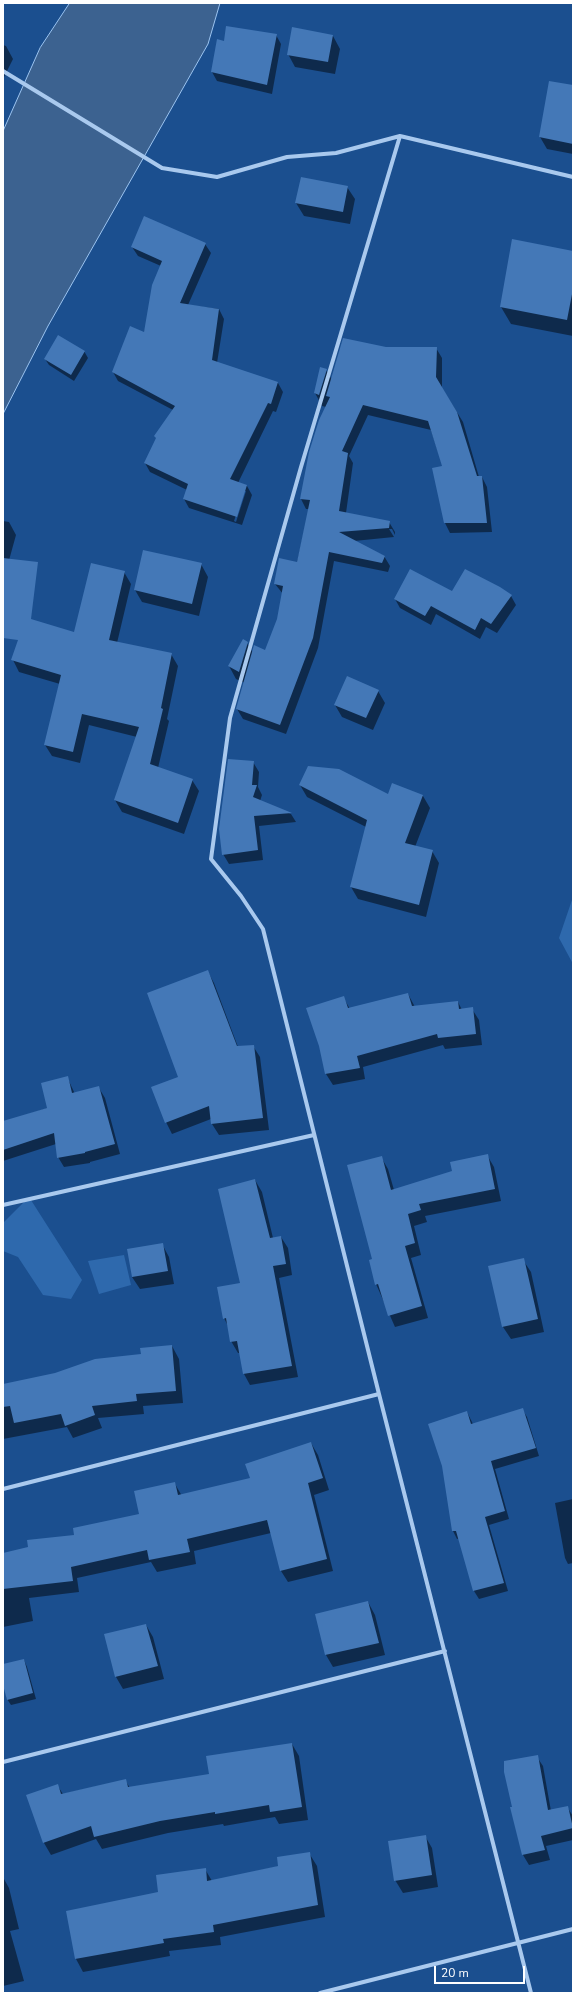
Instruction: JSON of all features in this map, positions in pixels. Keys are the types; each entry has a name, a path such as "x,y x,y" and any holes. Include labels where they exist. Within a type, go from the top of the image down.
{"street":[{"path":"3,71 162,168 217,178 287,157 336,153 400,136 573,177"},
{"path":"400,136 300,467 230,718 211,858 241,896 263,929 531,1993"},
{"path":"3,1205 314,1135"},
{"path":"3,1489 379,1394"},
{"path":"3,1762 445,1651"},
{"path":"320,1993 573,1929"}],"shaded area":[{"path":"70,3 220,3 208,44 48,326 3,414 3,131 40,48"},
{"path":"573,897 573,964 559,938"},
{"path":"29,1197 82,1280 71,1299 43,1295 18,1257 3,1251 3,1223"},
{"path":"124,1255 131,1285 99,1294 88,1261"}],"building":[{"path":"226,26 277,34 267,85 211,72 217,39 224,41"},
{"path":"292,27 333,35 328,62 287,55"},
{"path":"549,81 573,85 573,144 539,137"},
{"path":"301,177 348,186 343,212 295,203"},
{"path":"144,216 206,243 180,303 219,309 212,360 278,382 271,404 268,403 230,479 247,485 237,517 183,499 188,484 144,463 156,438 154,436 175,406 112,372 130,326 144,332 152,285 162,261 131,247"},
{"path":"512,239 573,251 573,289 567,320 500,307"},
{"path":"58,335 85,351 71,375 44,359"},
{"path":"343,338 386,347 437,347 436,377 457,412 477,476 482,476 487,523 444,523 432,468 442,466 428,421 363,405 342,451 348,453 339,511 390,521 389,528 339,532 385,556 382,563 329,552 313,638 280,725 236,709 254,645 265,650 277,619 283,586 274,584 279,558 297,562 310,500 300,499 309,452 319,420 330,397 326,396"},
{"path":"320,367 327,369 319,395 314,393"},
{"path":"143,550 202,563 192,604 134,590"},
{"path":"3,558 38,562 31,619 74,632 91,563 125,571 109,640 172,653 161,708 163,709 150,764 193,779 178,823 114,800 139,727 82,714 73,752 44,745 61,675 11,660 18,640 3,638"},
{"path":"410,569 452,591 465,569 512,595 491,624 481,618 475,630 431,606 425,616 394,599"},
{"path":"243,639 248,642 239,672 228,666"},
{"path":"347,676 379,690 366,718 334,705"},
{"path":"228,759 254,761 252,785 257,785 253,797 292,813 254,816 258,850 222,855 219,829"},
{"path":"308,766 339,769 388,794 392,783 423,795 405,843 433,850 419,905 350,887 367,820 299,785"},
{"path":"208,970 237,1046 254,1045 263,1118 211,1124 209,1106 165,1123 151,1087 178,1077 147,993"},
{"path":"408,993 412,1006 458,1001 459,1009 473,1007 476,1034 438,1038 437,1034 357,1056 360,1068 325,1074 319,1046 306,1008 344,996 348,1008"},
{"path":"68,1076 72,1093 99,1086 115,1144 85,1153 57,1158 54,1133 3,1150 3,1121 47,1108 41,1083"},
{"path":"488,1154 495,1189 419,1204 421,1210 408,1214 415,1243 405,1246 422,1306 388,1316 378,1284 375,1285 369,1260 372,1259 347,1165 382,1156 391,1190 452,1171 450,1162"},
{"path":"255,1179 270,1238 281,1236 286,1264 273,1266 292,1366 243,1374 237,1341 230,1342 226,1318 223,1319 217,1287 240,1283 218,1189"},
{"path":"163,1243 168,1271 132,1277 127,1249"},
{"path":"524,1258 538,1319 502,1327 488,1266"},
{"path":"172,1345 176,1391 136,1394 137,1401 92,1406 95,1415 65,1426 61,1414 14,1423 10,1406 3,1407 3,1384 55,1373 95,1359 141,1354 140,1348"},
{"path":"523,1408 536,1448 491,1461 505,1511 485,1517 504,1583 473,1591 456,1531 452,1531 442,1466 428,1424 467,1411 471,1424"},
{"path":"311,1442 323,1478 308,1483 327,1559 280,1571 267,1520 187,1539 190,1552 149,1560 147,1550 71,1567 73,1581 3,1589 3,1553 28,1547 27,1540 74,1535 73,1528 139,1514 134,1491 175,1482 178,1495 250,1478 245,1464"},
{"path":"368,1601 379,1643 325,1655 315,1614"},
{"path":"146,1624 158,1666 115,1677 104,1634"},
{"path":"24,1659 33,1693 7,1700 3,1685 3,1664"},
{"path":"292,1743 302,1807 270,1812 269,1805 215,1814 215,1812 160,1821 94,1837 91,1826 43,1843 26,1795 58,1784 61,1794 126,1779 128,1787 209,1774 206,1756"},
{"path":"538,1755 548,1810 568,1806 573,1828 541,1836 545,1850 522,1855 510,1807 512,1807 504,1772 504,1761"},
{"path":"426,1835 432,1875 394,1881 388,1841"},
{"path":"310,1852 318,1905 213,1925 214,1932 163,1939 164,1943 75,1959 66,1911 158,1892 156,1875 206,1868 207,1881 278,1866 277,1857"}]}
